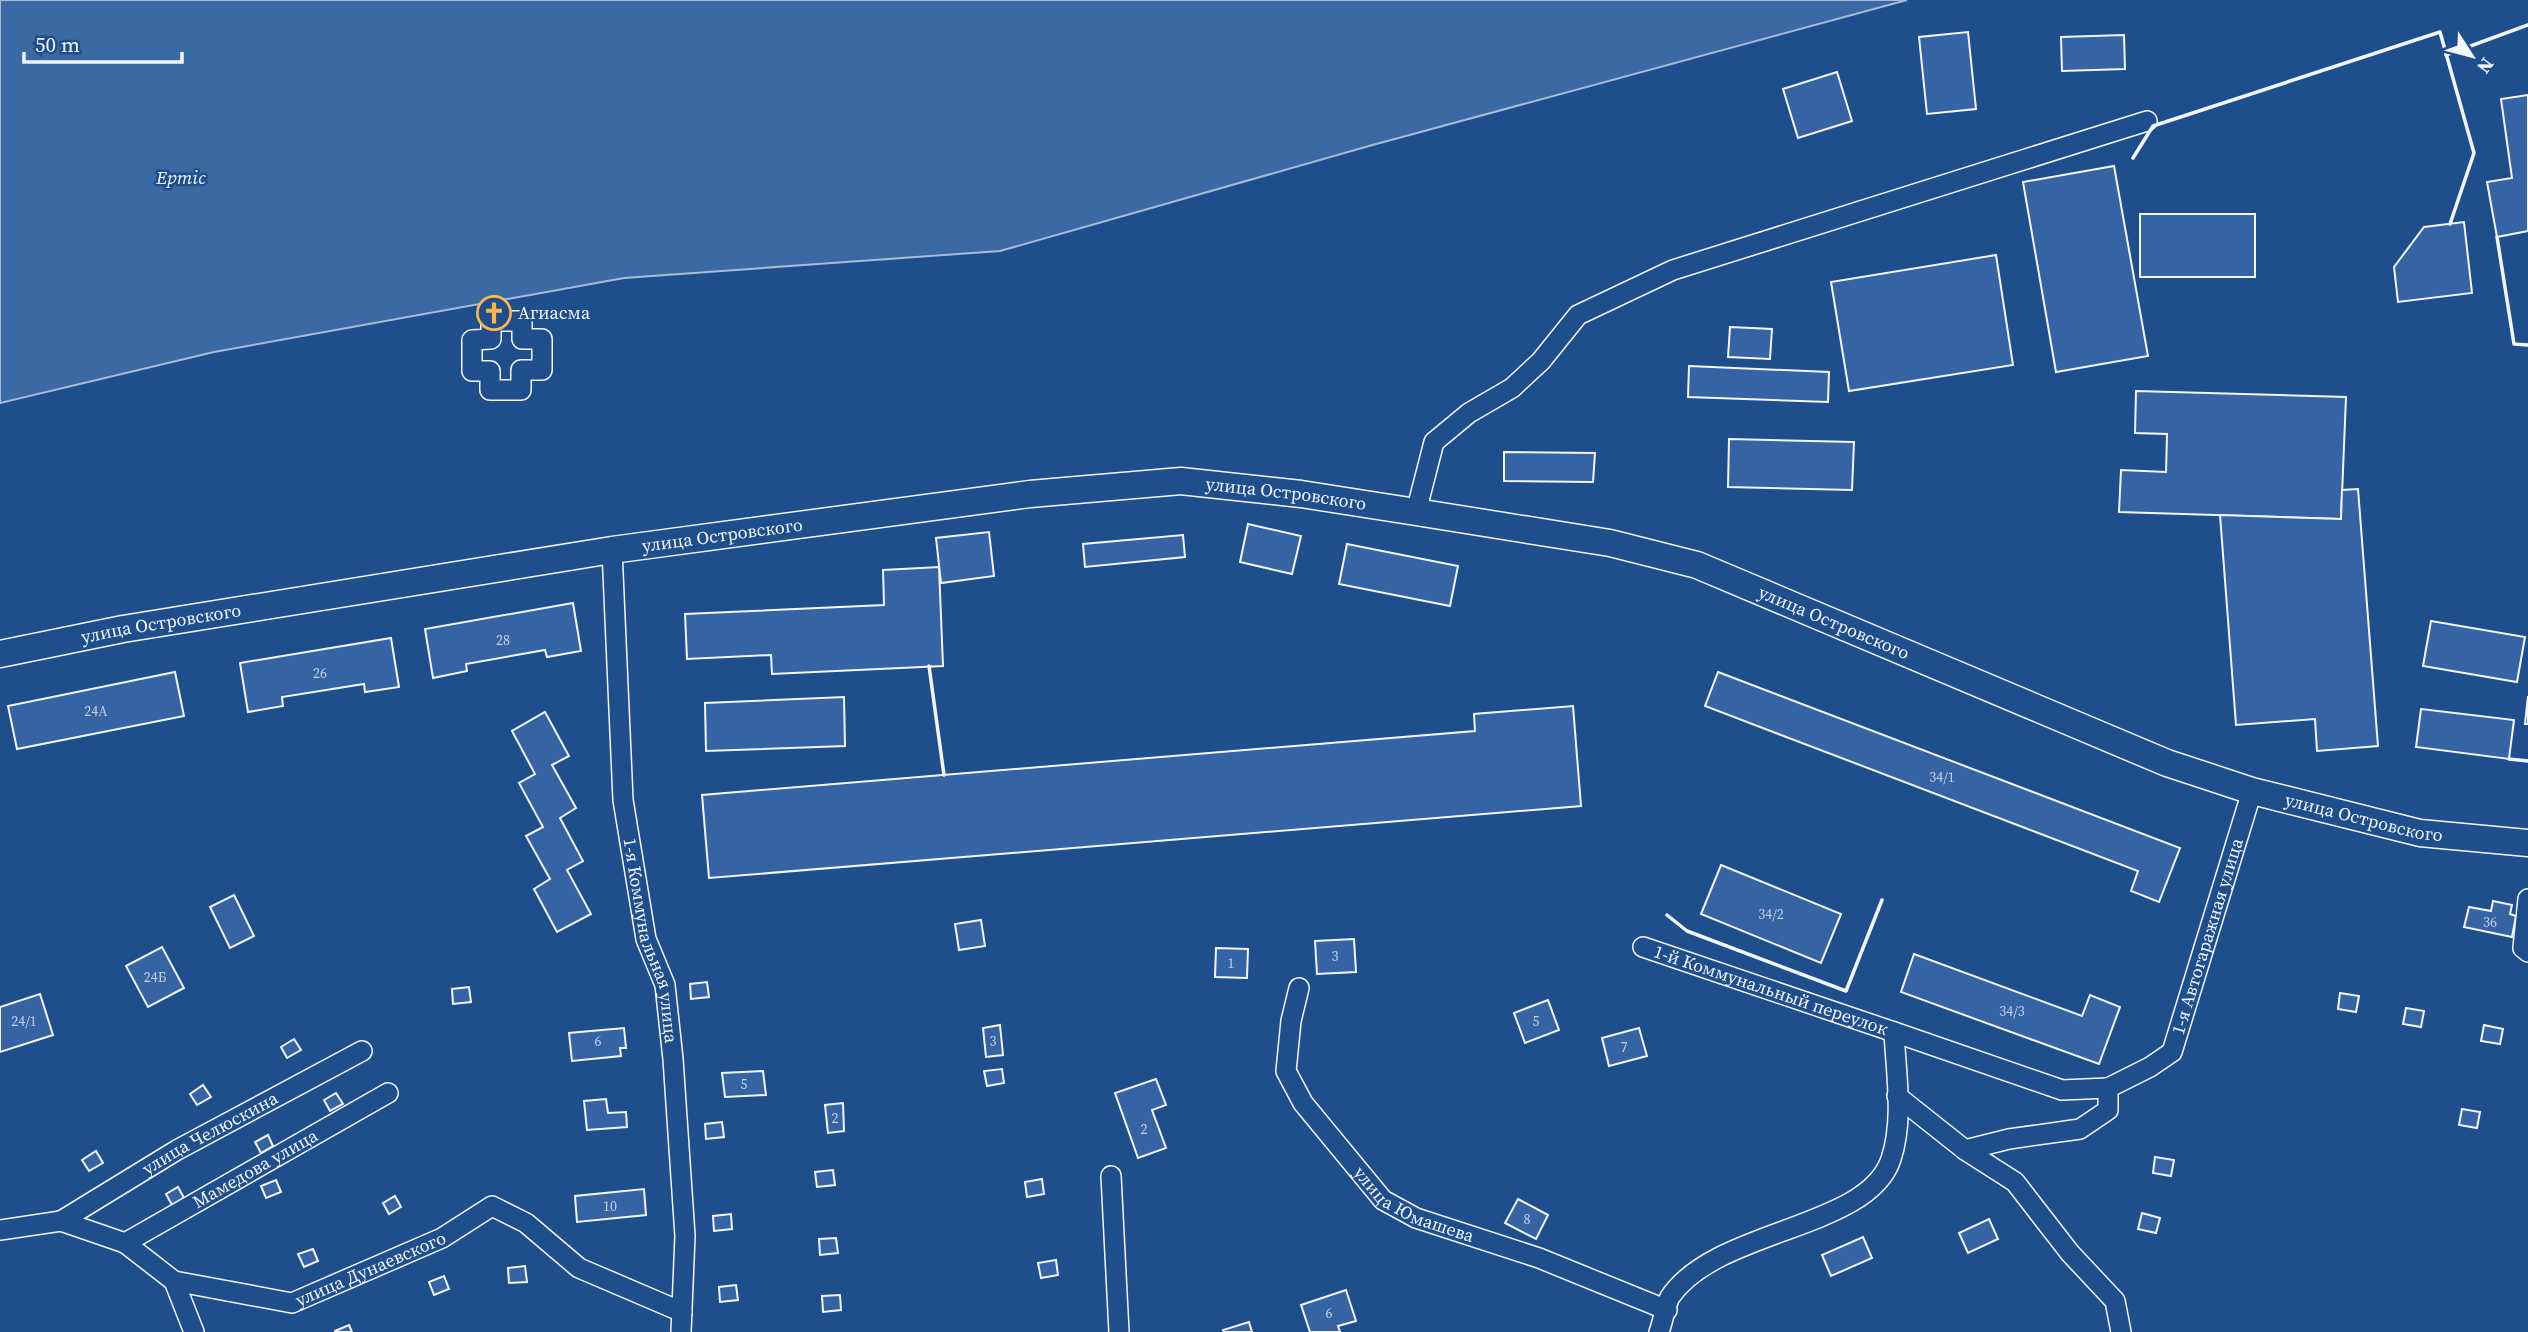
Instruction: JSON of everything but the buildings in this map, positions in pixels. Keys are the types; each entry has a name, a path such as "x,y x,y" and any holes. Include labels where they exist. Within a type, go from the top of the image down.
{"main road":[{"name":"улица Островского","path":"0,654 123,629 612,550 1030,494 1181,481 1301,494 1610,543 1697,565 2167,763 2252,791 2420,834 2528,843"}],"street":[{"path":"1416,512 1434,442 1469,413 1512,388 1541,361 1578,315 1673,270 2147,121"},
{"path":"491,321 522,321 522,339 542,339 542,370 521,370 521,390 490,390 490,371 472,371 472,340 491,340 491,321"},
{"name":"1-я Коммунальная улица","path":"612,550 623,800 646,939 665,985 673,1059 685,1236 681,1332"},
{"name":"1-я Автогаражная улица","path":"2108,1088 2150,1067 2172,1052 2252,791"},
{"path":"2528,899 2523,948 2528,952"},
{"name":"1-й Коммунальный переулок","path":"1643,947 1894,1032 1897,1138 1890,1163 1876,1184 1854,1202 1707,1262 1686,1278 1668,1300 1662,1322"},
{"name":"улица Юмашева","path":"1299,988 1290,1021 1286,1071 1303,1103 1383,1200 1416,1218 1539,1258 1631,1293 1662,1322"},
{"path":"1894,1032 2062,1090 2108,1088 2108,1110 2080,1129 2009,1139 1965,1150"},
{"name":"улица Челюскина","path":"61,1221 177,1150 362,1051"},
{"name":"Мамедова улица","path":"125,1243 388,1093"},
{"path":"1896,1096 1965,1150 2015,1182 2070,1253 2115,1301 2120,1332"},
{"path":"1111,1176 1119,1332"},
{"name":"улица Дунаевского","path":"0,1230 61,1221 125,1243 174,1281 292,1303 442,1238 492,1206 526,1223 579,1268 634,1294 682,1312"},
{"path":"174,1281 194,1332"}],"water":[{"name":"Ертіс","path":"0,0 1907,0 1369,146 1000,251 624,278 214,352 0,403"}],"wall":[{"path":"2446,55 2528,25"},
{"path":"2133,158 2153,126 2440,32 2474,153 2450,224"},
{"path":"2497,237 2514,344 2528,345"},
{"path":"929,666 944,775"},
{"path":"2509,759 2528,761"},
{"path":"1667,915 1687,931 1846,991 1882,900"}],"place":[{"name":"Агиасма","path":"494,313"}]}
